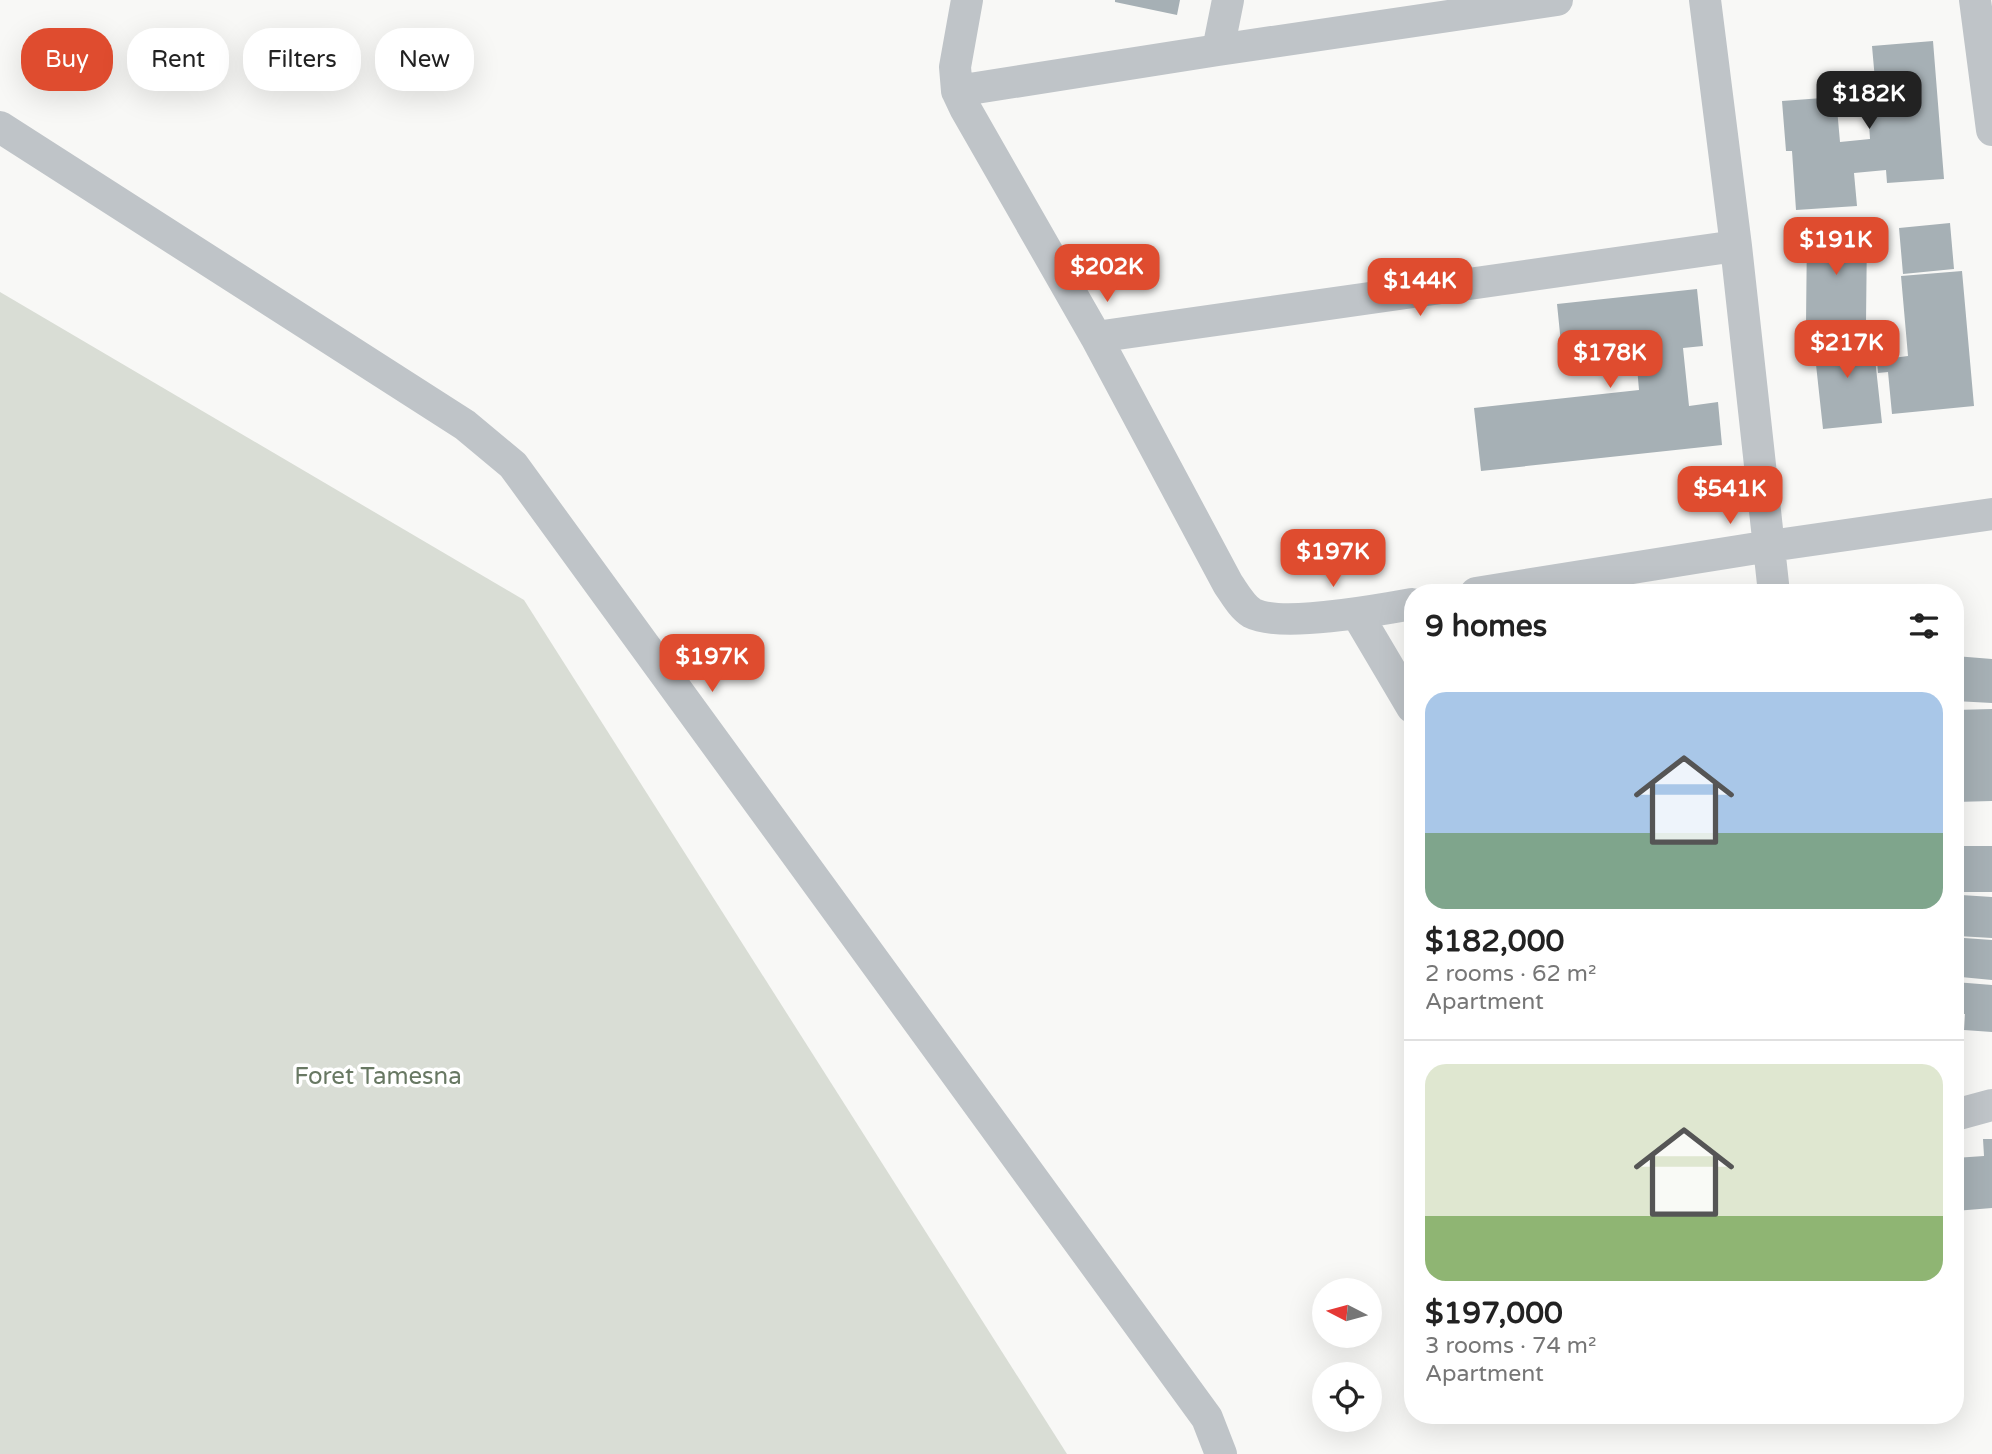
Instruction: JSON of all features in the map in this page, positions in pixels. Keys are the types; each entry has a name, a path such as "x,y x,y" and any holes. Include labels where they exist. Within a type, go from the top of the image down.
{"street":[{"path":"967,0 955,67 957,91 1096,337 1228,584 1249,612 1264,618 1357,614 1404,605"},
{"path":"1218,50 1228,0"},
{"path":"957,91 1494,5 1557,0"},
{"path":"1705,0 1736,246 1773,584"},
{"path":"1975,0 1992,130"},
{"path":"0,127 465,425 513,466 1207,1418 1222,1454"},
{"path":"1096,337 1736,246"},
{"path":"1543,584 1770,546 1992,514"},
{"path":"1357,614 1404,693"},
{"path":"1964,1113 1992,1105"}],"green space":[{"name":"Foret Tamesna","path":"0,292 524,600 1067,1454 0,1454"}],"building":[{"path":"1115,0 1180,0 1177,15"},
{"path":"1933,41 1944,179 1887,183 1886,170 1854,173 1857,206 1796,210 1792,151 1786,151 1782,101 1836,97 1840,142 1870,139 1866,81 1875,80 1872,46"},
{"path":"1950,223 1954,269 1903,274 1899,228"},
{"path":"1807,231 1867,232 1866,323 1806,323"},
{"path":"1962,271 1974,406 1892,414 1888,372 1878,373 1877,360 1908,356 1901,276"},
{"path":"1697,289 1703,346 1683,348 1689,406 1718,402 1722,445 1481,471 1474,408 1639,390 1637,367 1656,365 1655,353 1563,363 1557,304"},
{"path":"1872,331 1882,423 1823,429 1813,337"},
{"path":"1964,657 1992,659 1992,703 1964,701"},
{"path":"1992,709 1992,801 1964,802 1964,710"},
{"path":"1964,846 1992,846 1992,892 1964,892"},
{"path":"1964,895 1992,897 1992,938 1964,936"},
{"path":"1964,938 1992,940 1992,980 1964,977"},
{"path":"1964,983 1992,985 1992,1032 1964,1030"},
{"path":"1983,1139 1992,1139 1992,1208 1964,1210 1964,1157 1984,1156"}]}
